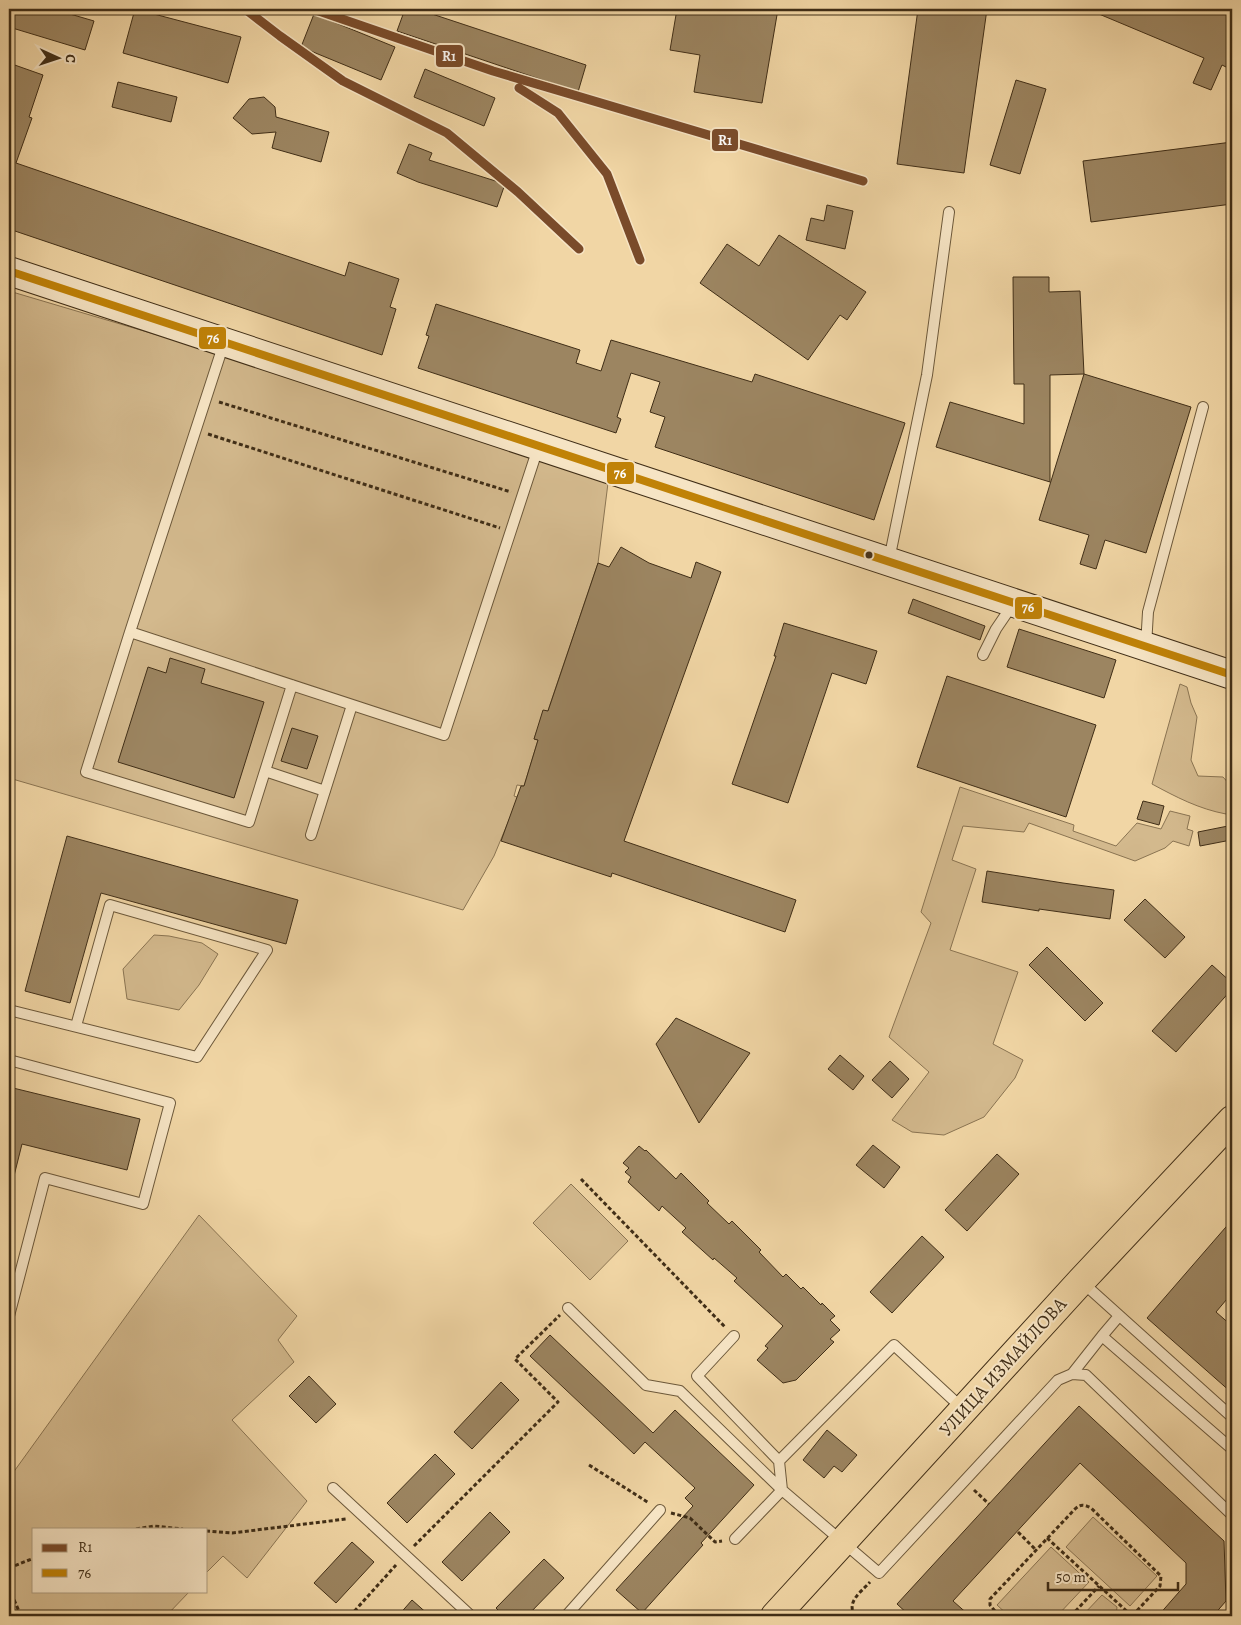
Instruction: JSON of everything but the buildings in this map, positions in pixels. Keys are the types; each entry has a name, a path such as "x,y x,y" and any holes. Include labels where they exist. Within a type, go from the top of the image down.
{"main road":[{"path":"9,271 1232,675"},
{"name":"УЛИЦА ИЗМАЙЛОВА","path":"775,1616 1081,1281 1232,1120"}],"lane":[{"path":"889,561 927,375 950,212"},
{"path":"224,342 86,772 249,822 292,685"},
{"path":"1146,647 1148,612 1203,407"},
{"path":"130,632 444,735 539,446"},
{"path":"983,655 996,629 1014,603"},
{"path":"311,835 352,705"},
{"path":"265,771 325,791"},
{"path":"9,1010 198,1057 267,950 110,906 76,1026"},
{"path":"9,1060 170,1103 143,1204 45,1178 9,1316"},
{"path":"1081,1281 1232,1417"},
{"path":"568,1308 646,1385 680,1391 782,1490 879,1573 1058,1380 1072,1374 1086,1375 1232,1515"},
{"path":"1072,1374 1119,1316"},
{"path":"734,1336 697,1376 779,1461 782,1490"},
{"path":"1102,1336 1232,1449"},
{"path":"779,1461 894,1345 964,1410"},
{"path":"333,1488 471,1616"},
{"path":"734,1539 782,1490"},
{"path":"566,1616 660,1510"}],"path":[{"path":"206,398 522,496"},
{"path":"196,430 511,531"},
{"path":"580,1179 734,1336"},
{"path":"350,1616 405,1555 558,1402 515,1359 568,1308"},
{"path":"965,1481 989,1504"},
{"path":"999,1616 990,1605 990,1599 1036,1550 1047,1538 1078,1505 1084,1504 1091,1508 1161,1576 1160,1586 1132,1616 1047,1538"},
{"path":"208,1531 232,1533 364,1517"},
{"path":"142,1528 154,1526 173,1528"},
{"path":"1018,1532 1036,1550"},
{"path":"9,1568 32,1559"},
{"path":"855,1616 852,1611 852,1601 879,1573"},
{"path":"1071,1616 1099,1586"},
{"path":"9,1588 21,1616"}],"shaded area":[{"path":"9,291 181,342 608,483 598,563 541,731 537,730 534,739 538,740 524,786 517,785 514,796 520,798 494,856 463,910 9,778"},
{"path":"1180,684 1187,687 1197,717 1191,760 1198,776 1223,777 1232,787 1232,804 1226,814 1197,806 1152,784"},
{"path":"960,787 1074,825 1073,831 1116,846 1137,823 1161,829 1170,811 1190,816 1187,829 1193,831 1189,846 1173,841 1165,848 1135,861 1029,823 1024,832 963,826 952,860 976,869 950,950 1018,972 993,1044 1023,1060 1015,1078 984,1117 944,1135 912,1132 892,1120 929,1072 889,1037 931,923 921,912"},
{"path":"154,935 202,943 218,954 199,985 179,1010 127,999 123,969"},
{"path":"571,1184 628,1241 590,1280 533,1223"},
{"path":"199,1215 297,1316 278,1340 294,1362 232,1420 307,1501 247,1578 223,1556 208,1571 208,1528 32,1528 32,1592 189,1592 166,1616 9,1616 10,1477"},
{"path":"1093,1517 1157,1576 1130,1606 1066,1547"},
{"path":"1051,1547 1089,1582 1057,1616 1009,1616 997,1605"},
{"path":"1102,1595 1117,1607 1116,1616 1082,1616"}],"transit line":[{"name":"R1","path":"245,9 343,81 447,133 518,192 579,249"},
{"name":"R1","path":"313,9 493,71 863,181"},
{"name":"R1","path":"519,88 558,113 607,174 640,260"},
{"name":"76","path":"9,271 1232,675"}]}
